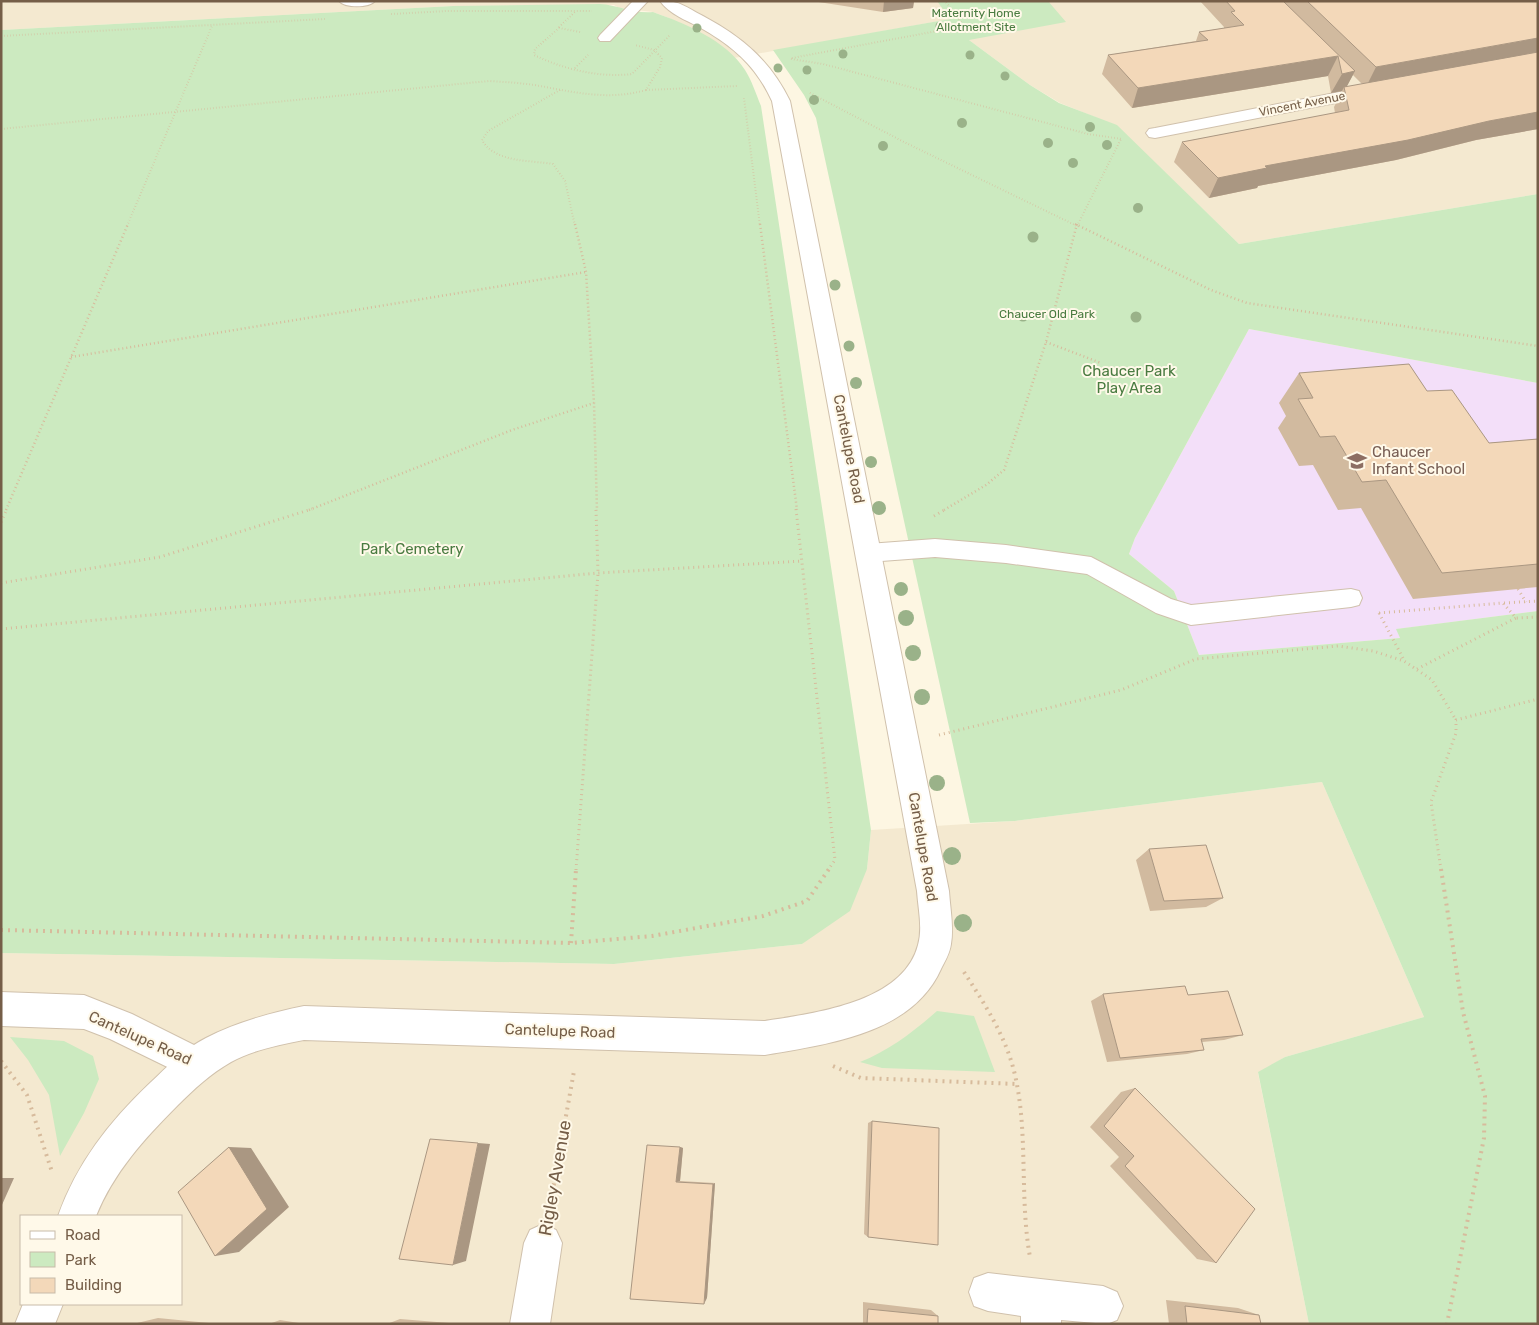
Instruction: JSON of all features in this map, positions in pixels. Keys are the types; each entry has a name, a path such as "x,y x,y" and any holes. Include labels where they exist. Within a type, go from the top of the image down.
{"street":[{"path":"347,1 366,1"},
{"path":"668,1 677,9 722,33 747,50 761,64 779,95"},
{"path":"1345,79 1359,93"},
{"name":"Vincent Avenue","path":"1155,132 1397,87"},
{"name":"Cantelupe Road","path":"1,1009 84,1012 120,1026 196,1064 243,1039 271,1029 304,1023 765,1038 833,1025 874,1013 901,996 922,975 935,947 933,891 779,95"},
{"path":"77,1215 89,1185 115,1144 134,1122 196,1064"},
{"name":"Rigley Avenue","path":"530,1324 543,1243"},
{"path":"988,1292 1041,1311 1103,1306"},
{"path":"35,1324 43,1305"}],"lane":[{"path":"605,38 641,1"},
{"path":"868,553 935,548 1006,554 1091,566 1164,606 1191,615 1351,598"}],"path":[{"path":"945,1 964,26 789,59 823,64 1079,131 1121,139 1155,132"},
{"path":"559,28 577,10"},
{"path":"388,15 447,11 577,10 651,21 675,30 654,50 662,58 660,67 646,90"},
{"path":"1,36 212,26 330,18"},
{"path":"1,522 212,26"},
{"path":"575,68 588,54"},
{"path":"1,930 571,943 652,936 763,916 807,901 835,860 803,561 744,97 736,78"},
{"path":"1,129 176,110 489,81 520,83 589,95 629,95 646,90 740,86"},
{"path":"779,95 804,89 904,142 1211,290 1247,303 1538,346"},
{"path":"560,90 488,131 482,140 484,146 491,152 510,158 553,164 565,180 586,272 594,403 598,573 571,943"},
{"path":"927,518 986,485 1004,470 1046,342 1077,224 1121,139"},
{"path":"71,357 586,272"},
{"path":"1046,342 1101,363"},
{"path":"1,583 160,557 299,514 512,430 594,403"},
{"path":"1,629 598,573 803,561"},
{"path":"1518,589 1526,602"},
{"path":"1379,613 1538,601"},
{"path":"1503,603 1516,618"},
{"path":"1417,669 1516,618 1538,617"},
{"path":"904,744 1121,690 1196,659 1338,646 1373,651 1404,660 1432,680 1456,720 1456,733 1431,802 1463,1012 1485,1096 1484,1138 1447,1324"},
{"path":"1456,720 1538,699"},
{"path":"935,947 962,969 987,1006 1002,1037 1017,1084 1028,1247 1041,1311"},
{"name":"Rigley Avenue","path":"543,1243 581,1032"},
{"path":"1,1061 27,1095 55,1181"},
{"path":"826,1063 861,1078 1017,1084"}],"shaded area":[{"path":"1,1 1538,1 1538,194 1239,244 1117,126 1060,103 1030,85 969,40 950,19 734,58 702,34 669,18 653,12 619,8 614,5 453,6 1,30"},
{"name":"Chaucer Infant School","path":"1249,329 1538,383 1538,611 1397,629 1400,638 1199,655 1174,591 1129,554 1135,538"},
{"path":"1322,782 1424,1017 1285,1057 1258,1073 1309,1324 1,1324 1,953 614,964 802,944 867,869 871,830 1015,821"}],"green space":[{"name":"Chaucer Old Park","path":"937,1 1048,1 1066,22 969,40 1030,85 1059,103 1117,125 1239,244 1538,194 1538,383 1249,329 1135,538 1129,554 1174,591 1199,655 1400,638 1396,629 1538,611 1538,1324 1309,1324 1258,1072 1285,1057 1424,1017 1322,782 1015,821 970,823 816,118 804,95 773,50 950,19"},
{"name":"Park Cemetery","path":"600,4 639,12 653,12 678,21 716,41 737,59 745,70 761,106 871,830 867,869 850,911 802,944 614,964 1,953 1,30 453,6"},
{"path":"937,1011 974,1016 995,1072 882,1068 860,1062 901,1040"},
{"path":"10,1037 64,1041 93,1056 99,1079 84,1113 60,1156 49,1095 28,1060"}],"building":[{"path":"1226,1 1283,1 1355,71 1342,74 1338,56 1138,88 1108,55 1208,40 1199,32 1244,25 1231,12 1235,11"},
{"path":"1307,1 1538,1 1538,38 1376,67"},
{"path":"1538,52 1538,112 1489,121 1408,140 1265,166 1267,168 1218,178 1182,142 1349,110 1344,87"},
{"path":"1409,364 1427,391 1452,390 1489,443 1538,439 1538,564 1442,573 1386,480 1362,482 1335,436 1320,437 1298,399 1313,398 1299,373"},
{"path":"1206,845 1223,898 1164,901 1149,849"},
{"path":"1185,986 1188,995 1228,991 1243,1035 1201,1039 1204,1050 1120,1058 1103,994"},
{"path":"1135,1088 1255,1209 1216,1263 1125,1166 1134,1156 1104,1126"},
{"path":"872,1121 939,1128 938,1245 868,1237"},
{"path":"430,1139 478,1143 453,1265 399,1259"},
{"path":"647,1145 680,1147 676,1182 713,1184 704,1304 630,1299"},
{"path":"229,1147 267,1209 215,1256 178,1192"},
{"path":"1185,1306 1259,1315 1261,1324 1187,1324"},
{"path":"868,1309 938,1316 938,1324 867,1324"}],"place":[{"name":"Chaucer Infant School","path":"1357,461"}],"park label":[{"name":"Maternity Home Allotment Site","path":"976,20"},
{"name":"Chaucer Park Play Area","path":"1129,380"}]}
